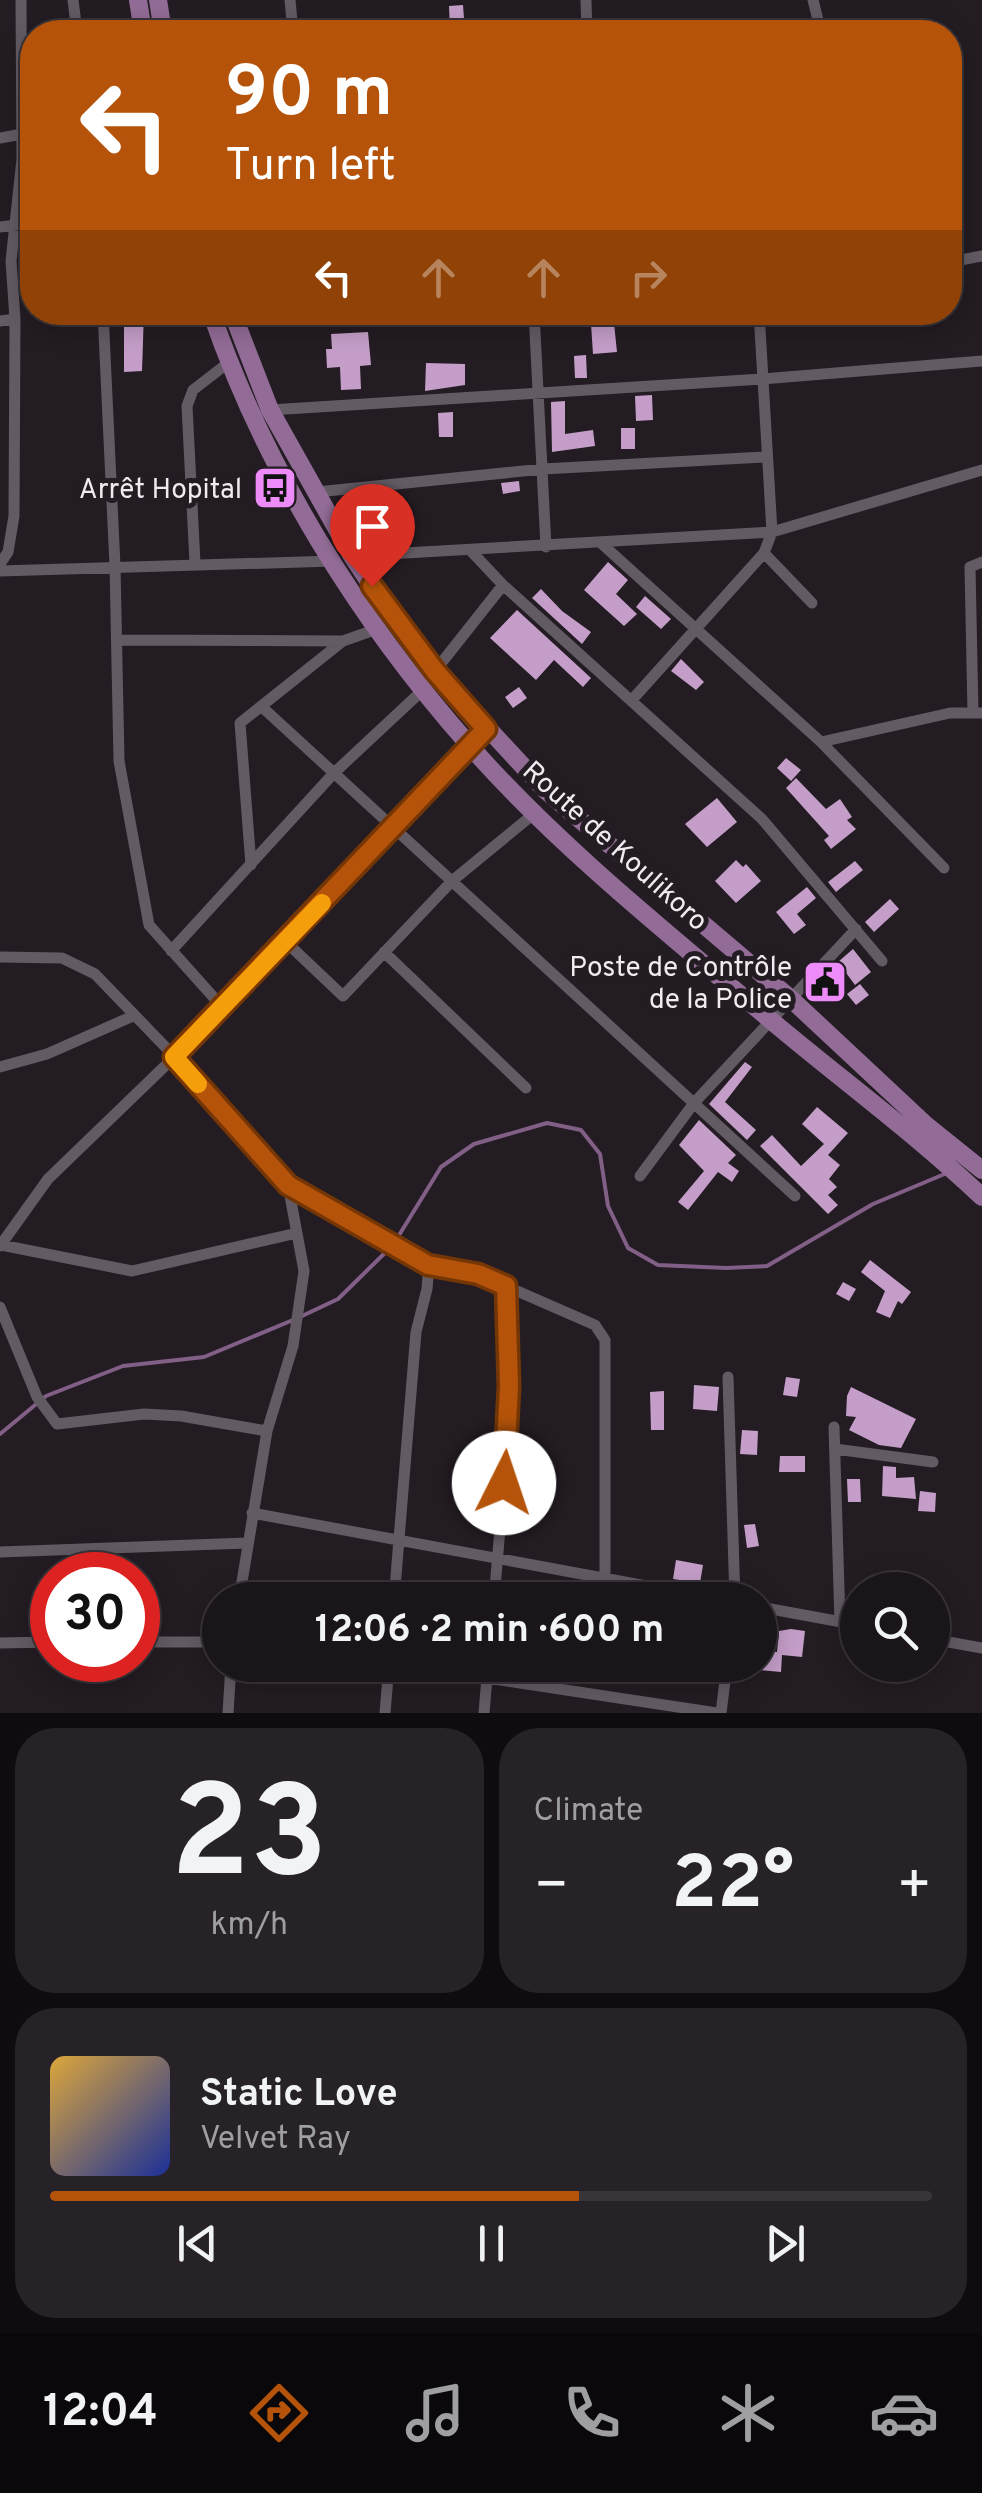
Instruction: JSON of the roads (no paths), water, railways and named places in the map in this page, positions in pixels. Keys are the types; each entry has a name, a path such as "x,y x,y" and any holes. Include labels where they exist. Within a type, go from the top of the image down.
{"main road":[{"name":"Route de Koulikoro","path":"215,325 228,363 280,474 343,559 435,671 545,790 790,998 980,1196"},
{"name":"Route de Koulikoro","path":"237,325 270,410 317,492 343,559 377,629 470,746 536,812 770,1020 919,1132 982,1170"}],"street":[{"path":"20,164 11,260 15,319 14,516 8,552 0,567 343,559 772,532 982,470"},
{"path":"0,226 20,225"},
{"path":"0,321 15,319"},
{"path":"104,325 119,761 149,925 224,1009"},
{"path":"535,325 546,546"},
{"path":"631,701 764,553 772,532 760,325"},
{"path":"270,410 982,361"},
{"path":"195,563 187,406 194,390 228,363"},
{"path":"317,492 542,469 766,456"},
{"path":"602,544 821,742 944,868"},
{"path":"471,550 503,585 762,819 882,961"},
{"path":"764,553 812,603"},
{"path":"821,742 950,713 978,713 970,566 982,562"},
{"path":"435,671 503,585"},
{"path":"117,640 343,641 377,629"},
{"path":"251,864 240,723 343,641"},
{"path":"171,951 334,773 425,688"},
{"path":"262,707 795,1196"},
{"path":"296,1232 132,1271 0,1246 48,1179 224,1009 486,729"},
{"path":"286,942 343,996 452,881 536,812"},
{"path":"640,1176 694,1103 856,929"},
{"path":"384,952 526,1088"},
{"path":"0,956 62,958 94,974 288,1185 428,1265 478,1274 596,1325 605,1340 605,1578"},
{"path":"0,1066 47,1054 134,1016"},
{"path":"241,1582 267,1431 293,1346 304,1271 288,1185"},
{"path":"396,1582 416,1332 427,1288 428,1265"},
{"path":"495,1582 507,1445 506,1286"},
{"path":"0,1306 40,1401 57,1424 144,1414 181,1416 267,1431"},
{"path":"728,1378 734,1582"},
{"path":"777,1610 840,1622 834,1426"},
{"path":"835,1449 934,1462"},
{"path":"252,1513 626,1582"},
{"path":"0,1552 247,1543"},
{"path":"0,1643 30,1642"},
{"path":"160,1642 202,1642"},
{"path":"950,1642 982,1648"},
{"path":"228,1713 230,1682"},
{"path":"385,1713 388,1682"},
{"path":"484,1713 486,1682"},
{"path":"548,1682 719,1713 724,1682"}],"waterway":[{"path":"302,1316 338,1299 393,1245 441,1167 474,1144 547,1123 581,1130 600,1154 608,1206 628,1248 658,1265 767,1266 873,1204 947,1173"},
{"path":"0,1434 46,1396 123,1366 204,1357 293,1320"}],"place":[{"name":"Arrêt Hopital","path":"275,488"},
{"name":"Poste de Contrôle de la Police","path":"825,982"}]}
